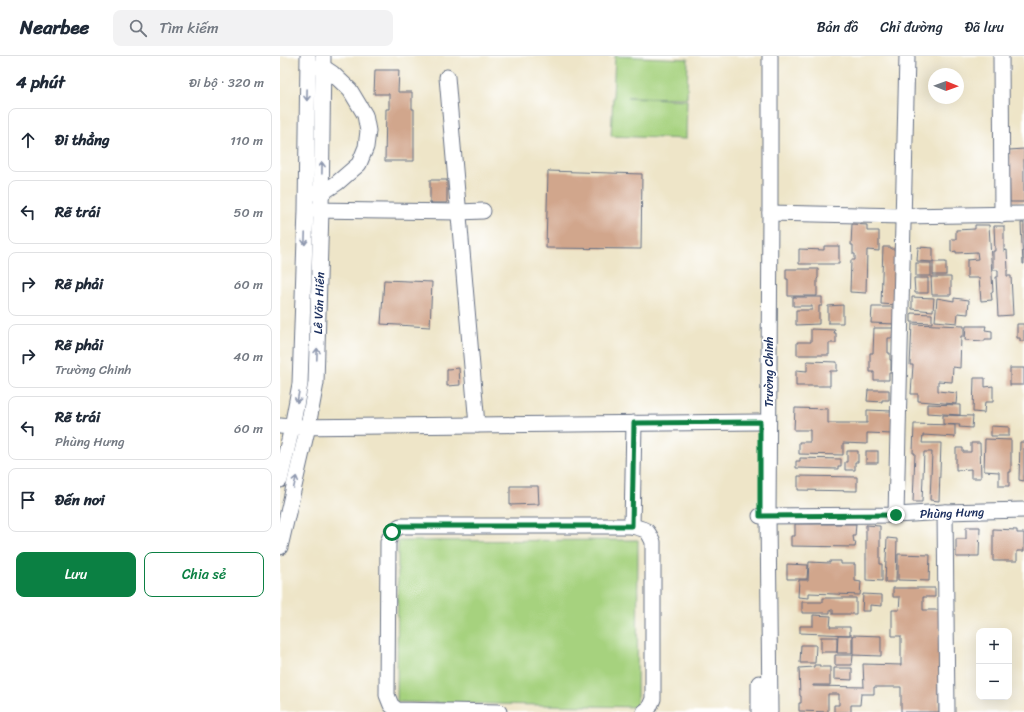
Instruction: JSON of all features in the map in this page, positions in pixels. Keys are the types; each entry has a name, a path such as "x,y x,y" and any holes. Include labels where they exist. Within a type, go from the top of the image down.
{"street":[{"name":"Trường Chinh","path":"760,56 760,422 770,712"},
{"name":"Trường Chinh","path":"759,712 770,213 770,56"},
{"path":"896,515 907,56"},
{"path":"1001,56 1002,215"},
{"path":"306,193 322,193 337,183 359,164 366,147 368,131 365,115 350,90 323,62 308,61"},
{"name":"Lê Văn Hiến","path":"280,480 286,426 300,384 306,210 308,61"},
{"name":"Lê Văn Hiến","path":"280,547 308,426 316,382 322,193 323,62"},
{"path":"447,77 477,425"},
{"path":"306,210 483,211"},
{"path":"770,213 903,216 1024,214"},
{"path":"286,426 760,422"},
{"path":"632,526 634,423"},
{"name":"Phùng Hưng","path":"764,516 896,515 1024,510"},
{"path":"946,512 948,712"},
{"path":"499,712 397,710 391,705 387,695 388,542 392,532 400,526 632,526 649,532 653,542 652,699 649,708 644,712"}],"green space":[{"path":"615,56 688,59 687,98 628,97 687,100 686,139 611,136"},
{"path":"638,540 637,707 397,702 398,541"}],"building":[{"path":"375,70 399,70 398,92 412,92 412,109 414,109 414,161 385,161 386,109 389,109 389,94 374,94"},
{"path":"1024,149 1024,202 1010,202 1009,150"},
{"path":"548,171 642,174 641,249 546,248"},
{"path":"430,180 447,180 447,203 430,203"},
{"path":"1021,223 1024,223 1024,264 1023,264"},
{"path":"852,224 867,225 867,231 879,231 879,251 867,250 866,293 850,292 851,260 855,260 853,245 851,245"},
{"path":"975,225 989,225 993,292 991,292 992,300 981,301 979,278 967,278 967,260 978,259 977,252 951,252 951,239 956,239 956,230 975,229"},
{"path":"994,226 1004,226 1004,251 1007,250 1007,276 1011,276 1013,315 998,316 996,277 998,277 998,270 993,270 993,251 995,251"},
{"path":"824,246 839,246 839,264 799,264 799,249 824,250"},
{"path":"883,247 897,249 896,305 881,304"},
{"path":"918,247 933,248 933,262 917,261"},
{"path":"933,262 946,262 946,275 933,275"},
{"path":"916,263 931,263 931,276 916,276"},
{"path":"786,269 818,269 817,296 788,296 788,279 786,279"},
{"path":"931,277 951,277 951,295 932,295"},
{"path":"914,278 928,278 928,293 915,293"},
{"path":"384,280 432,282 430,327 381,324"},
{"path":"793,297 822,297 822,306 819,306 819,324 796,325 796,310 812,310 812,306 793,306"},
{"path":"912,297 934,298 933,311 912,309"},
{"path":"937,298 954,301 954,298 969,300 968,314 958,313 957,323 935,321"},
{"path":"843,305 843,323 828,323 828,306"},
{"path":"872,307 895,307 895,324 871,323"},
{"path":"911,313 932,314 932,323 911,322"},
{"path":"912,324 964,326 964,336 961,336 960,368 953,367 952,382 938,381 938,391 957,393 956,404 918,401 918,394 911,394 913,365 910,365"},
{"path":"1017,324 1024,324 1024,341 1020,341 1020,338 1017,338"},
{"path":"966,326 986,326 985,330 992,331 992,339 985,339 985,341 965,340"},
{"path":"874,328 893,328 892,338 888,338 888,353 890,353 891,360 891,373 889,373 889,380 874,380 874,372 870,372 870,353 873,353"},
{"path":"811,329 835,330 834,333 836,333 836,343 829,343 829,355 797,355 797,342 811,342"},
{"path":"807,361 837,362 837,371 830,371 830,386 796,386 796,370 807,371"},
{"path":"459,368 460,385 447,386 447,369"},
{"path":"1010,368 1024,368 1024,385 1010,385"},
{"path":"974,378 985,378 985,387 993,386 993,402 985,402 984,413 973,412"},
{"path":"868,390 889,390 889,400 882,400 882,402 867,401"},
{"path":"927,404 960,405 960,415 927,413"},
{"path":"795,408 828,409 828,423 867,423 867,410 892,411 892,434 867,433 867,444 843,443 843,455 799,454 799,442 810,442 810,430 794,430"},
{"path":"943,415 973,416 972,428 959,427 960,425 943,424"},
{"path":"914,424 955,425 955,437 923,435 922,443 941,443 939,501 930,500 932,452 924,452 922,502 913,502 915,453 913,453"},
{"path":"991,426 1009,427 1009,436 991,436"},
{"path":"985,439 1011,440 1011,472 1009,472 1009,486 999,486 999,472 984,471"},
{"path":"1020,442 1024,442 1024,481 1019,480"},
{"path":"971,443 980,443 981,478 971,478 971,469 956,470 956,448 963,448 963,452 971,452"},
{"path":"847,451 858,451 858,462 855,462 855,470 845,470"},
{"path":"866,451 878,451 878,463 866,463"},
{"path":"800,458 841,459 841,466 838,466 838,469 796,468 796,461 800,461"},
{"path":"798,476 857,477 857,491 798,490"},
{"path":"510,486 538,486 539,504 510,505"},
{"path":"795,524 856,524 855,536 853,536 854,542 856,542 855,547 791,546 791,536 795,536"},
{"path":"866,525 880,526 880,564 882,564 882,581 866,580"},
{"path":"966,527 980,527 979,556 956,557 956,539 966,539"},
{"path":"993,529 1017,530 1017,533 1024,533 1024,551 1017,551 1017,561 993,561"},
{"path":"887,538 897,539 896,582 885,582"},
{"path":"898,554 930,555 929,581 898,580"},
{"path":"830,561 841,561 841,564 855,564 855,581 861,582 860,595 809,593 809,598 798,597 799,580 808,580 809,562 830,563"},
{"path":"787,564 808,565 807,579 787,579"},
{"path":"893,588 935,588 935,597 923,597 923,610 943,610 940,637 939,712 901,712 901,687 874,687 874,694 861,694 860,705 851,705 851,712 834,712 834,705 839,705 839,694 828,694 828,712 799,711 801,696 799,668 814,667 814,665 820,665 820,667 830,667 830,685 813,686 864,687 863,664 901,665 901,636 892,636 892,610 899,610 900,597 893,597"},
{"path":"863,594 882,595 882,606 870,605 870,611 862,611"},
{"path":"823,598 856,598 856,614 833,614 833,610 830,610 830,613 802,613 802,602 823,602"},
{"path":"813,615 831,616 830,627 850,627 850,635 800,633 800,626 813,626"},
{"path":"838,635 852,635 852,653 837,653"},
{"path":"853,635 881,636 881,656 853,655"},
{"path":"821,637 837,637 837,652 821,652"},
{"path":"801,645 816,645 815,663 800,663"},
{"path":"835,655 853,655 852,665 835,665"},
{"path":"834,668 852,668 852,680 834,679"}],"route":[{"path":"392,532 400,526 632,526 634,423 760,422 760,516 896,515"}]}
